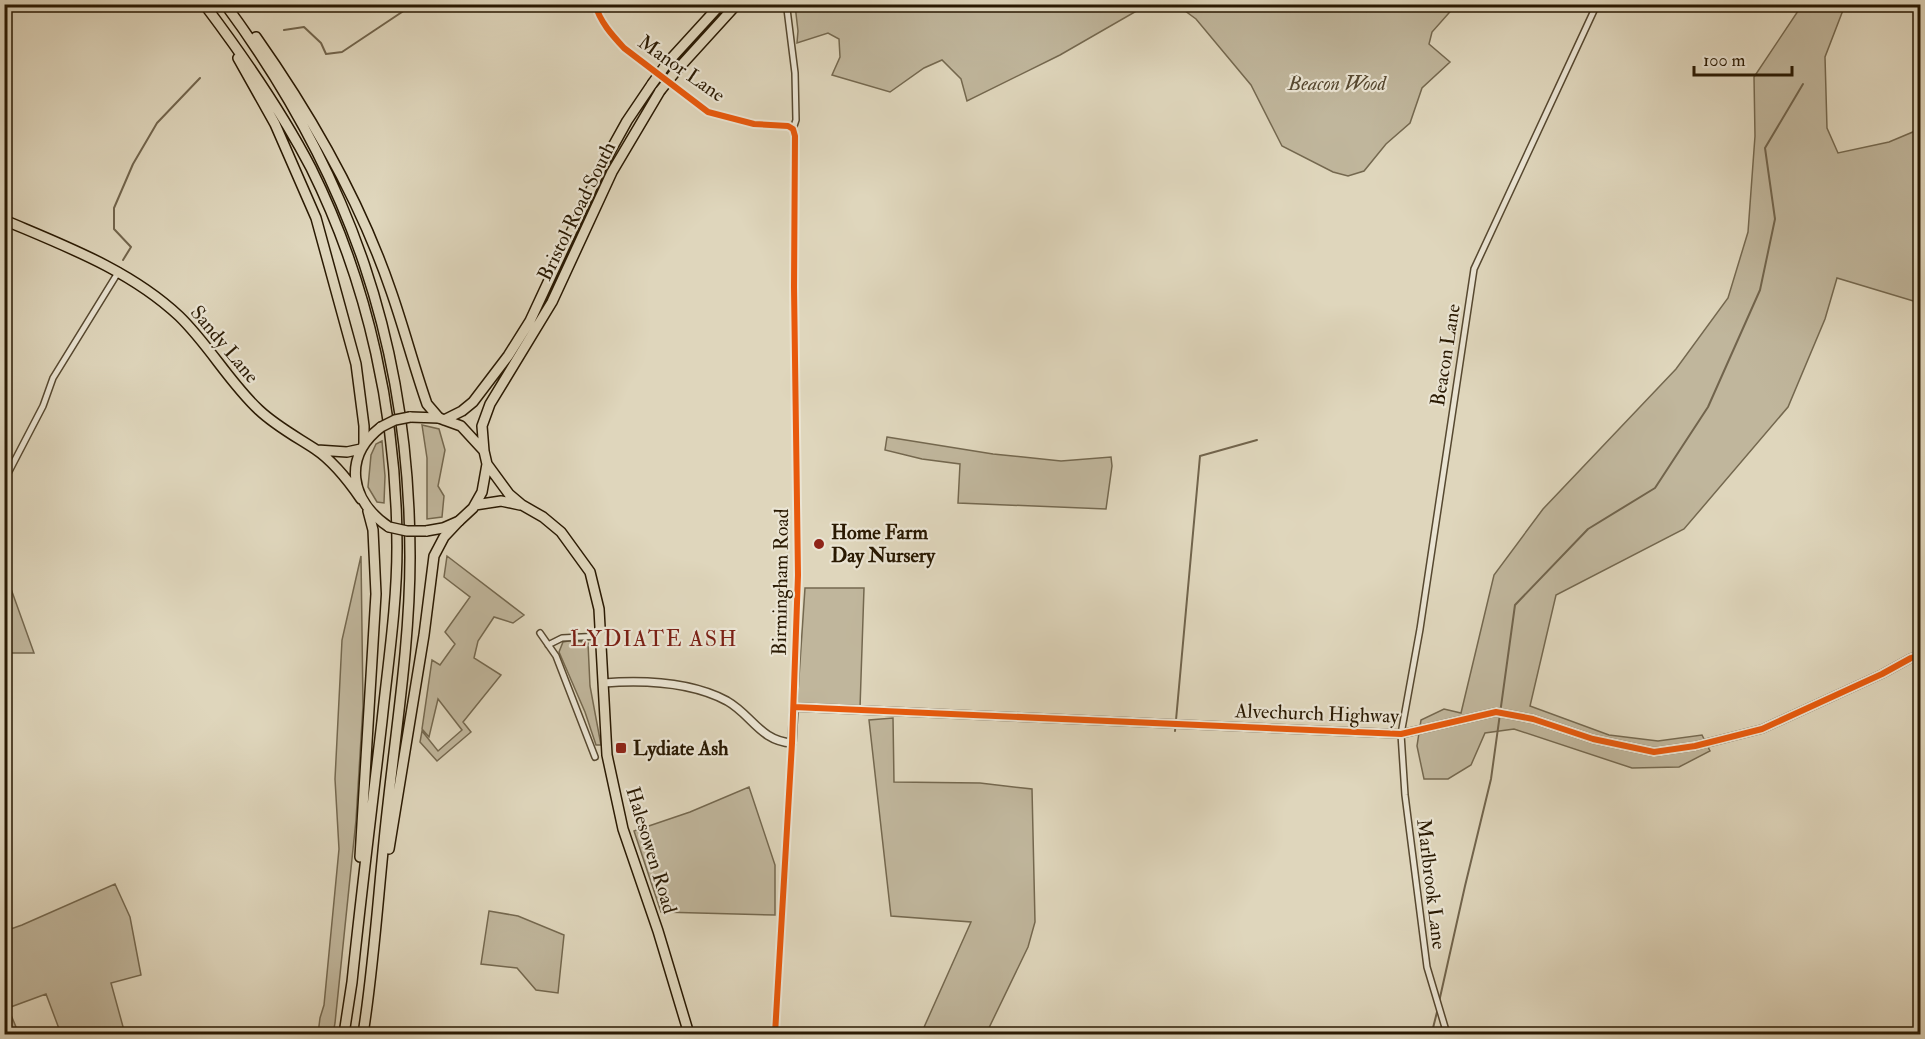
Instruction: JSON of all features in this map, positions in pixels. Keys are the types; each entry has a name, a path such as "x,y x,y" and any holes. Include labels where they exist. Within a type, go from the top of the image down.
{"highway":[{"path":"204,4 255,74 282,117 311,169 338,228 361,295 387,412 396,514 395,588 352,982 344,1035"},
{"path":"225,4 253,34 287,82 330,155 362,219 391,290 427,404 442,419"},
{"path":"225,4 281,87 308,133 332,181 357,241 387,340 408,472 410,581 363,1035"},
{"name":"Bristol Road South","path":"442,419 462,411 473,402 508,356 530,321 602,166 627,121 668,62 722,4"},
{"name":"Bristol Road South","path":"484,451 482,426 490,404 552,302 612,172 660,92 737,4"},
{"path":"217,21 275,124 316,218 356,364 364,426 362,446 355,463 360,499 368,511 388,527 426,531 443,528 459,521"},
{"name":"Sandy Lane","path":"4,220 119,271 150,292 178,315 200,338 257,408 283,430 317,450 348,480 360,499"},
{"path":"362,446 381,427 410,417 442,419 461,426 484,451 487,464 482,492 475,505 444,537 434,556 424,635 375,934"},
{"name":"Sandy Lane","path":"317,450 347,452 362,446"},
{"name":"Halesowen Road","path":"487,464 509,494 561,532 590,572 599,609 606,755 623,829 658,931 688,1035"},
{"name":"Halesowen Road","path":"475,505 501,501 522,505"},
{"path":"352,982 376,594 373,530 368,511"}],"street":[{"name":"Manor Lane","path":"595,4 612,36 624,48 708,112 754,124 788,126 794,129"},
{"name":"Beacon Lane","path":"1401,735 1420,629 1474,269 1597,4"},
{"name":"Birmingham Road","path":"775,1035 794,707 798,575 794,287 794,129 796,120 795,73 787,9"},
{"path":"4,481 43,406 53,378 119,271"},
{"path":"540,633 556,656 595,757"},
{"path":"548,645 562,638 601,636"},
{"name":"Alvechurch Highway","path":"794,707 1401,735 1496,712 1533,719 1593,739 1654,752 1762,729 1920,655"},
{"path":"604,683 642,682 688,687 727,701 774,740 792,743"},
{"name":"Marlbrook Lane","path":"1401,735 1405,795 1427,968 1447,1035"}],"green space":[{"path":"795,4 1147,5 1060,55 967,101 961,79 942,60 924,68 890,92 832,75 840,57 839,39 828,33 797,43"},
{"name":"Beacon Wood","path":"1177,5 1349,5 1366,11 1365,5 1456,5 1432,32 1429,44 1450,62 1422,88 1410,123 1386,144 1364,171 1348,176 1333,172 1282,146 1251,85 1196,19"},
{"path":"1802,5 1845,5 1825,57 1827,128 1838,153 1889,142 1920,129 1920,251 1916,265 1920,265 1920,303 1837,278 1825,319 1788,407 1684,529 1556,595 1530,706 1609,735 1658,741 1702,735 1710,751 1679,767 1632,768 1514,729 1485,733 1471,765 1448,779 1424,779 1417,746 1421,720 1444,709 1461,713 1494,575 1543,509 1676,369 1728,298 1748,232 1755,136 1754,77"},
{"path":"422,425 439,429 445,450 438,486 444,496 442,517 427,519 427,458"},
{"path":"887,437 993,454 1061,461 1111,457 1112,466 1106,509 958,503 960,464 922,459 885,450"},
{"path":"382,441 385,476 384,503 377,502 368,487 371,455 376,444"},
{"path":"361,556 363,706 356,820 335,1023 333,1034 318,1034 324,1005 339,849 335,779 342,640"},
{"path":"447,556 524,615 513,623 494,617 478,641 474,658 501,675 463,722 471,732 437,761 420,742 422,731 438,751 462,730 438,699 429,737 422,729 432,660 440,665 455,644 445,632 470,597 444,577"},
{"path":"5,584 10,586 34,653 5,653"},
{"path":"805,588 864,588 860,708 797,707"},
{"path":"574,640 588,643 590,686 601,745 596,745 585,712 559,652 563,642"},
{"path":"893,718 894,782 980,783 1032,789 1035,922 1028,947 986,1034 921,1034 971,922 891,916 869,720"},
{"path":"749,787 775,865 775,915 661,912 634,831 690,812"},
{"path":"115,884 130,917 141,975 111,983 125,1034 61,1034 46,994 8,1008 19,1034 5,1034 5,931"},
{"path":"489,911 518,916 564,935 558,993 536,990 517,968 481,964"}],"waterway":[{"path":"284,30 304,27 321,43 326,54 342,52 414,4"},
{"path":"123,260 131,247 114,229 114,208 133,164 157,123 200,78"},
{"path":"1439,1002 1491,779 1515,605 1588,529 1655,488 1708,407 1760,290 1775,219 1765,148 1803,84"},
{"path":"1175,731 1200,456 1257,440"},
{"path":"1434,1034 1433,1028 1438,1008"}],"cycle path":[{"path":"595,4 603,22 624,48 708,112 754,124 788,126 793,129 795,136 794,287 798,575 792,743 775,1034"},
{"path":"794,707 1401,734 1496,712 1533,719 1593,739 1654,752 1695,746 1762,729 1920,655"}],"place":[{"name":"Home Farm Day Nursery","path":"819,544"},
{"name":"Lydiate Ash","path":"621,748"}],"district":[{"name":"LYDIATE ASH","path":"654,638"}]}
